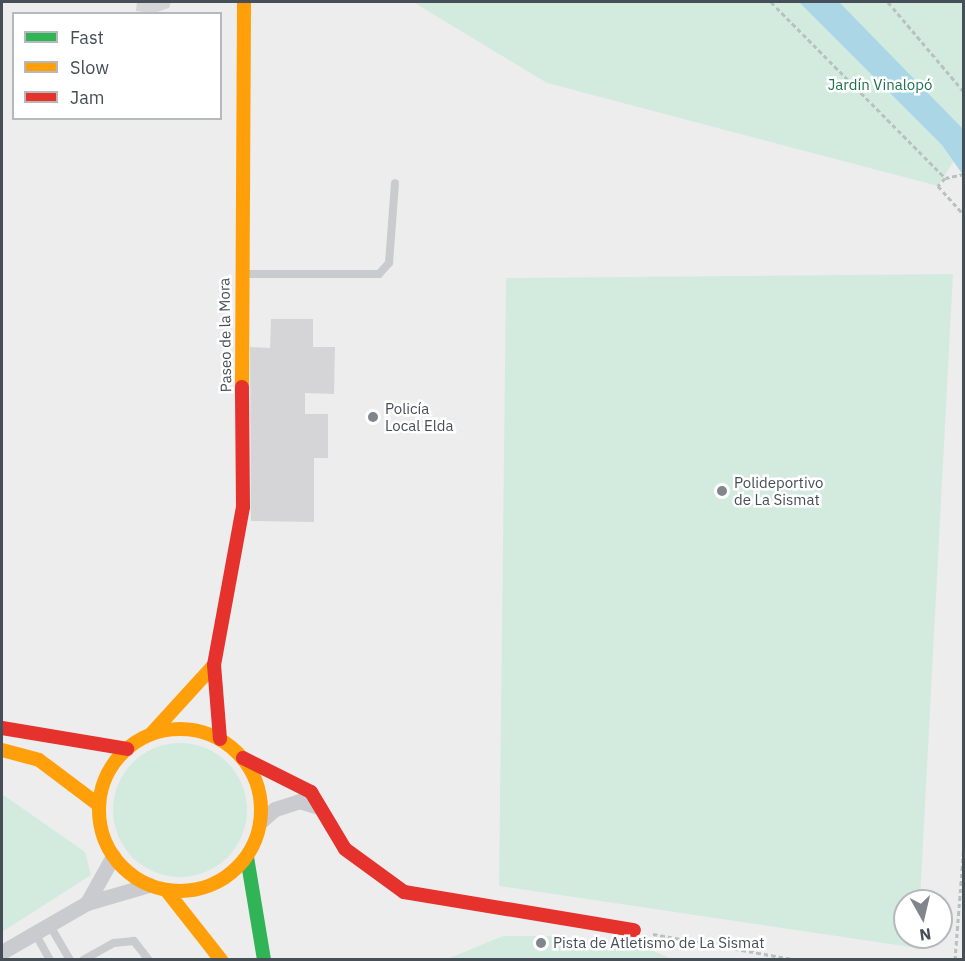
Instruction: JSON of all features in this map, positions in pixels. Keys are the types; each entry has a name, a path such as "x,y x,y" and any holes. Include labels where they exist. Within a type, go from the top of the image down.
{"street":[{"name":"Paseo de la Mora","path":"220,739 214,665 243,507 241,273 244,2"},
{"name":"Paseo de la Mora","path":"149,735 178,710 214,665"},
{"path":"2,728 127,749"},
{"path":"243,758 261,798 261,820 247,856 211,885 166,890 148,885 113,856 102,832 99,805 112,765 127,749 149,735 173,729 198,730 220,739 243,758 311,792 345,849 404,892 634,930"},
{"path":"2,750 55,769 99,805"},
{"path":"261,820 275,809 298,801 319,807"},
{"path":"87,903 113,856"},
{"path":"247,856 264,960"},
{"path":"2,952 87,903 148,885"},
{"path":"166,890 221,960"}],"lane":[{"path":"241,273 379,274 389,263 395,183"},
{"path":"49,924 70,960"},
{"path":"34,933 50,960"},
{"path":"83,960 114,943 134,941 149,960"}],"path":[{"path":"771,2 945,178"},
{"path":"888,2 963,92"},
{"path":"963,174 945,178 938,186 963,214"},
{"path":"955,960 963,843"},
{"path":"634,930 798,960"}],"green space":[{"name":"Jardín Vinalopó","path":"413,2 963,2 963,147 938,186 547,83"},
{"name":"Polideportivo de La Sismat","path":"953,274 921,889 893,889 893,944 499,886 506,278"},
{"path":"180,743 206,748 227,763 242,784 247,810 242,836 227,857 206,872 180,877 154,872 133,857 118,836 113,810 118,784 133,763 154,748"},
{"path":"2,794 85,852 91,875 2,932"},
{"name":"Pista de Atletismo de La Sismat","path":"503,936 548,936 651,950 672,959 447,959"}],"water":[{"path":"799,2 839,2 962,128 963,175 942,145"}],"building":[{"path":"137,2 171,2 169,8 157,12 136,11"},
{"path":"271,319 313,319 313,347 335,347 334,394 305,393 305,414 328,414 328,458 314,458 314,522 251,521 250,347 270,348"}],"traffic: fast":[{"path":"247,857 264,960"}],"traffic: slow":[{"path":"242,387 244,2"},
{"path":"152,733 214,665"},
{"path":"180,729 211,735 237,753 255,779 261,810 255,841 237,867 211,885 180,891 149,885 123,867 105,841 99,810 105,779 123,753 149,735 180,729"},
{"path":"2,750 39,760 99,805"},
{"path":"166,890 221,960"}],"traffic: jam":[{"path":"220,739 214,665 243,507 242,387"},
{"path":"2,728 127,749"},
{"path":"243,758 311,792 345,849 404,892 634,930"}],"place":[{"name":"Policía Local Elda","path":"373,417"},
{"name":"Polideportivo de La Sismat","path":"722,491"},
{"name":"Pista de Atletismo de La Sismat","path":"541,943"}]}
